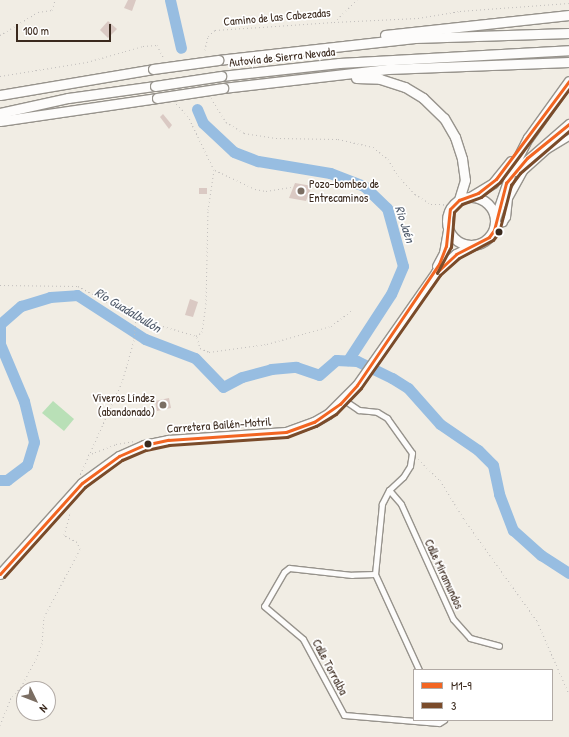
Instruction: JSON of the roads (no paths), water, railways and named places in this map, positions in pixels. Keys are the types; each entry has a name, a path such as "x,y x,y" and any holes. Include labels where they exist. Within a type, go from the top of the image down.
{"highway":[{"path":"305,49 345,40 499,21 569,16"},
{"name":"Autovía de Sierra Nevada","path":"0,94 153,69 305,49 415,38 569,33"},
{"name":"Autovía de Sierra Nevada","path":"0,113 68,98 221,76 339,63 569,50"},
{"path":"0,121 223,88 388,69 568,62"},
{"path":"323,77 388,80 414,92 432,105 449,125 460,152 465,180 459,200 450,209 447,219 448,230 444,253 425,286"},
{"path":"459,200 469,197 493,183 569,81"},
{"path":"506,183 527,158 569,124"},
{"path":"425,286 448,259 489,238 495,223 506,183 528,138"},
{"path":"469,197 477,198 488,204 495,223"},
{"path":"448,230 462,244 474,245"},
{"name":"Carretera Bailén-Motril","path":"0,574 73,493 106,463 144,445 182,438 286,432 314,422 344,400 357,385 425,286"}],"street":[{"path":"495,223 503,223 507,217 509,198 521,176 548,150 569,137"},
{"path":"344,400 359,410 377,412 386,418 412,453 410,466 404,477 389,490 382,504 375,574 419,669"},
{"name":"Calle Miramundos","path":"389,490 401,504 453,619 470,638 499,646"},
{"name":"Calle Torralba","path":"375,574 352,575 289,568 284,572 264,606 303,639 344,714 413,721"},
{"name":"Calle Torralba","path":"418,721 439,723 442,721"}],"waterway":[{"name":"Rio Jaén","path":"170,0 181,48"},
{"name":"Rio Jaén","path":"197,109 203,123 234,152 258,161 330,173 364,186 387,208 403,266 391,294 348,360"},
{"name":"Río Guadalbullón","path":"0,480 7,480 27,465 34,442 24,401 0,344 0,324 21,306 50,297 77,295 145,339 195,358 223,387 242,377 271,369 296,367 319,375 336,360 357,361 392,378 408,388 440,424 478,450 493,465 499,494 513,530 541,555 569,573"}],"place":[{"name":"Pozo-bombeo de Entrecaminos","path":"301,191"},
{"name":"Viveros Líndez (abandonado)","path":"163,405"}]}
